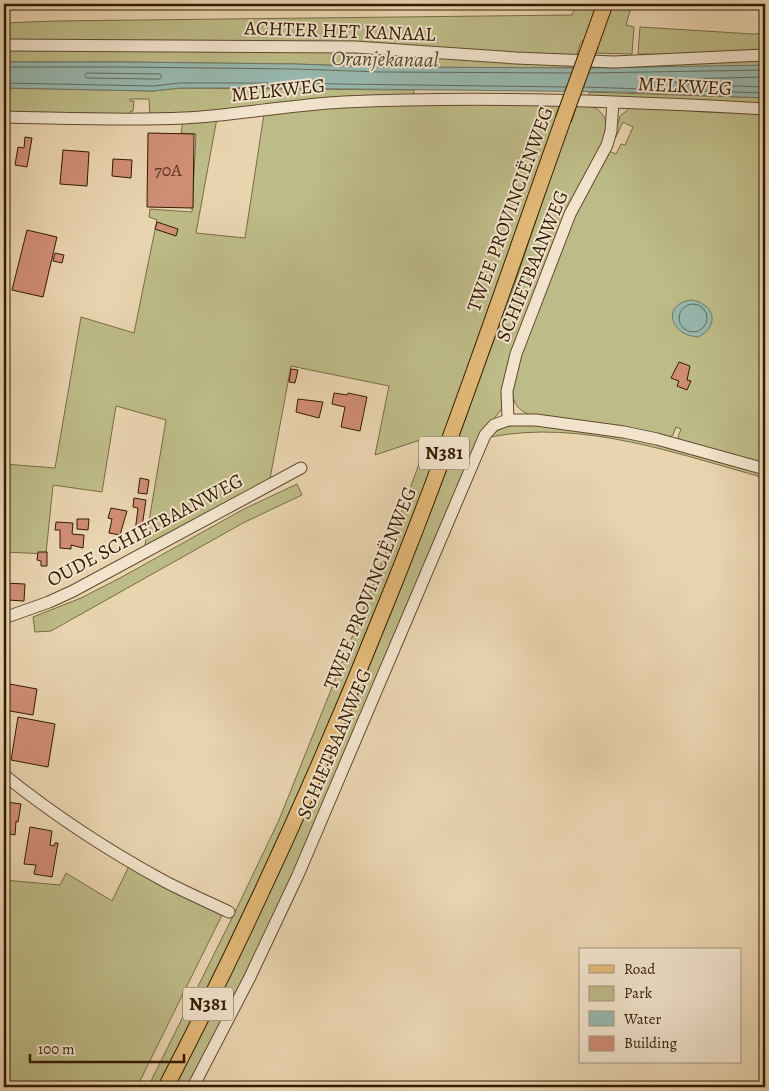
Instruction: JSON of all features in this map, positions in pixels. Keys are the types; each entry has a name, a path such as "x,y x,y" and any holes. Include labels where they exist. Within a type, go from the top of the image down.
{"main road":[{"name":"TWEE PROVINCIËNWEG","path":"166,1087 218,984 277,857 378,625 459,413 604,4"}],"street":[{"name":"ACHTER HET KANAAL","path":"4,45 355,47 516,58 614,62 765,54"},
{"name":"MELKWEG","path":"4,117 102,120 183,118 343,102 543,99 765,109"},
{"name":"SCHIETBAANWEG","path":"193,1087 250,977 298,875 485,435 494,425 508,420 509,380 516,354 570,214 607,145 611,132 613,102"},
{"path":"508,420 536,420 624,432 765,469"},
{"name":"OUDE SCHIETBAANWEG","path":"4,618 73,591 301,468"},
{"path":"4,775 78,830 119,856 166,882 229,912"}],"green space":[{"path":"576,4 599,4 587,38 580,44 576,57 4,42 4,23 572,15"},
{"path":"610,4 632,4 626,25 634,27 632,54 593,53"},
{"path":"640,27 753,34 765,33 765,51 706,55 638,54"},
{"path":"4,48 343,50 574,65 571,68 380,67 296,64 4,62"},
{"path":"765,57 765,65 759,66 591,68 593,65"},
{"path":"8,88 153,91 180,88 414,90 414,98 150,116 149,99 130,99 130,101 134,101 130,117 4,113 4,95 8,95"},
{"path":"589,92 765,98 765,107 589,96"},
{"path":"560,103 555,118 557,122 469,367 377,612 278,842 160,1087 148,1087 279,820 394,532 429,437 375,455 389,386 291,366 269,484 144,551 166,420 116,406 102,492 53,485 46,554 4,552 4,464 55,468 81,317 134,333 157,220 149,217 150,209 192,212 196,134 181,133 183,121 217,118 196,233 245,238 264,114 325,106"},
{"path":"577,104 599,110 605,118 607,131 506,380 502,408 494,419 297,867 191,1087 173,1087 412,557 511,295 569,122 572,121"},
{"path":"630,108 765,111 765,467 682,443 678,437 681,429 676,427 673,435 666,440 528,414 522,411 514,401 515,369 567,229 609,151 616,154 621,144 625,145 633,127 623,122 616,137 614,136 620,116"},
{"path":"541,424 590,428 765,471 765,478 664,450 595,436 560,432 490,437 495,432 508,427"},
{"path":"297,484 302,495 243,523 51,631 35,632 33,617 81,598 244,509"},
{"path":"129,866 222,915 137,1087 4,1087 4,880 60,885 66,873 112,901"}],"water":[{"path":"4,62 591,68 765,65 765,98 624,92 264,88 180,88 153,91 4,88"},
{"path":"691,300 705,306 712,316 710,327 698,337 681,331 675,325 673,319 676,307"}],"building":[{"path":"148,133 194,134 193,208 147,207"},
{"path":"25,137 32,138 27,167 15,165 18,147 24,148"},
{"path":"63,150 89,152 87,186 60,184"},
{"path":"113,159 132,160 131,178 112,176"},
{"path":"157,222 178,229 176,236 155,229"},
{"path":"27,230 57,237 43,297 12,290"},
{"path":"55,253 64,255 62,263 53,261"},
{"path":"679,362 690,366 687,380 691,381 687,390 677,386 679,381 671,378"},
{"path":"291,369 298,370 295,383 289,382"},
{"path":"334,393 347,395 348,393 367,397 360,431 341,427 345,407 332,404"},
{"path":"298,399 323,402 319,418 296,412"},
{"path":"140,478 149,480 147,494 138,493"},
{"path":"134,498 146,500 142,527 136,526 138,508 133,507"},
{"path":"111,508 127,511 120,535 109,533 112,519 108,518"},
{"path":"77,519 89,519 88,530 77,529"},
{"path":"56,522 73,523 72,534 84,535 83,548 71,545 71,549 60,548 60,530 55,530"},
{"path":"38,552 47,552 47,566 41,566 41,561 37,560"},
{"path":"4,583 25,584 24,601 8,600 4,602"},
{"path":"4,683 37,689 33,715 4,710"},
{"path":"18,717 55,724 48,767 11,760"},
{"path":"6,802 21,804 18,822 16,821 15,835 4,833"},
{"path":"30,827 52,831 50,845 54,846 55,843 58,843 52,877 34,874 36,865 24,864"}],"water label":[{"name":"Oranjekanaal","path":"385,59"}]}
